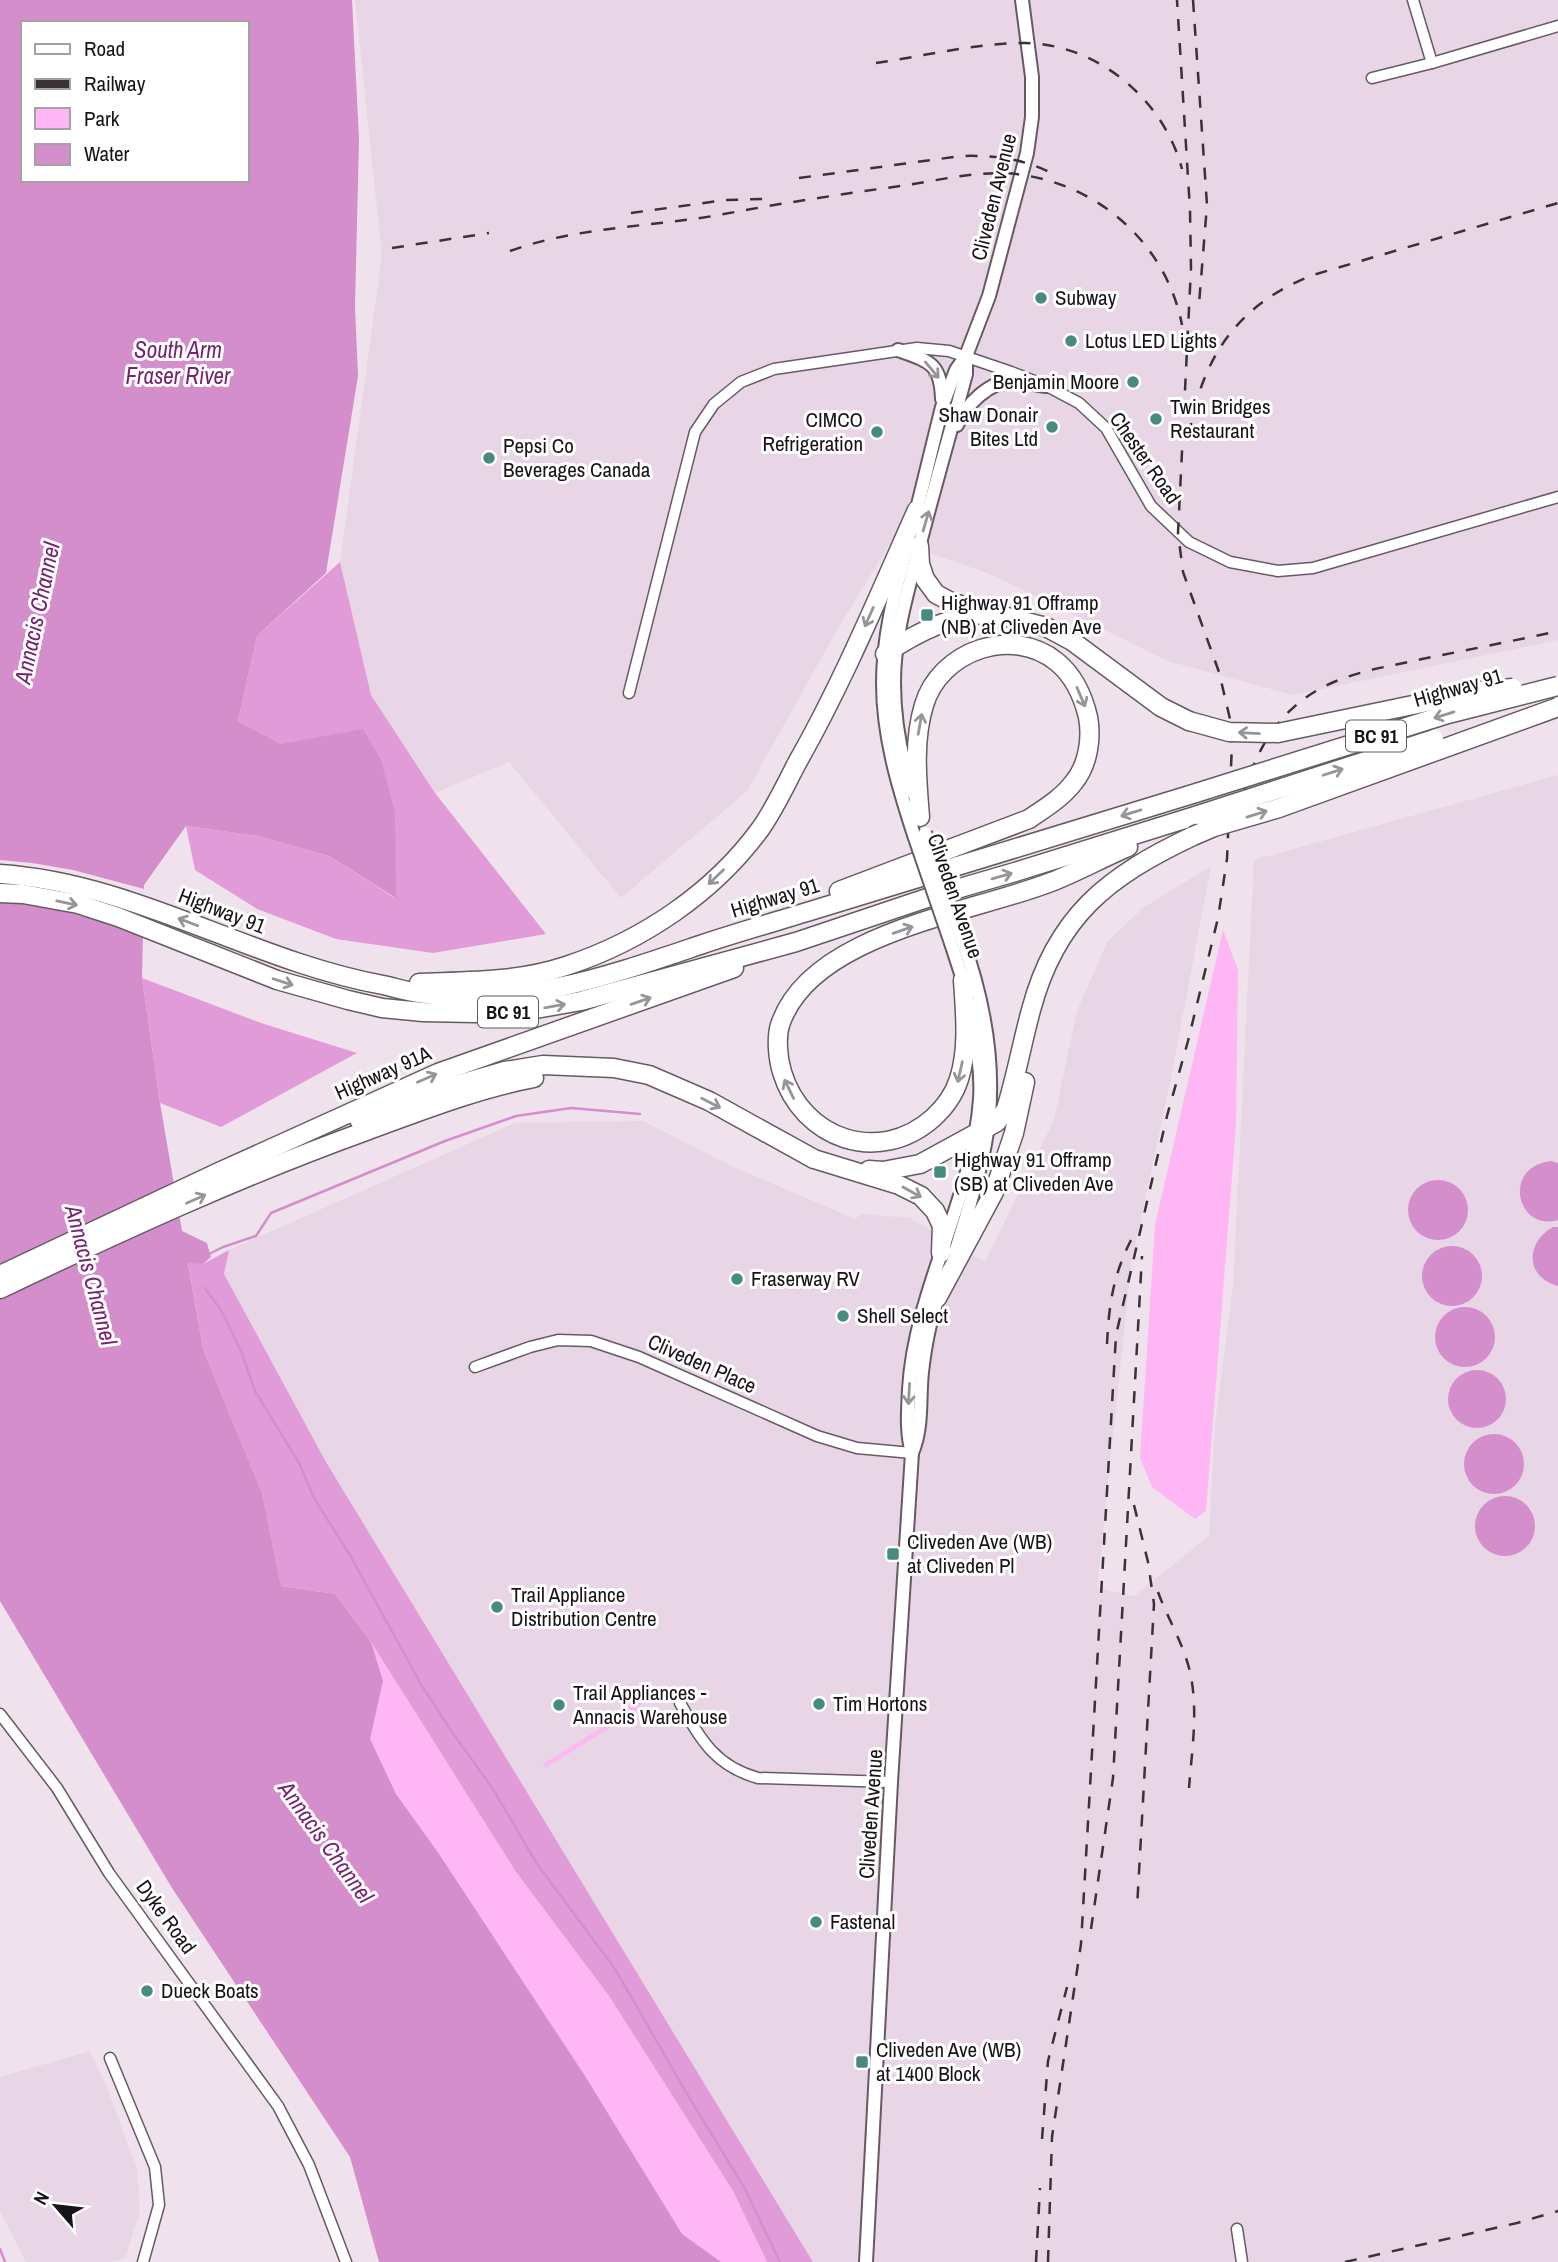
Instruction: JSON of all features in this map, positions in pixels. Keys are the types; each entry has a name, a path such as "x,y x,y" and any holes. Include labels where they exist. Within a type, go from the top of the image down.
{"highway":[{"path":"383,985 475,982 564,967 614,948 651,928 711,883 762,827 813,736 916,510"},
{"path":"919,546 920,564 925,579 936,594 953,603 1046,627 1072,641 1161,707 1189,721 1229,732 1278,733 1485,690 1558,686"},
{"path":"890,651 949,621 995,614"},
{"path":"704,944 884,873 1029,820 1054,802 1076,781 1087,755 1091,731 1084,700 1070,675 1056,661 1020,645 998,645 964,655 934,682 924,703 919,730 920,828"},
{"name":"Highway 91","path":"0,874 83,887 149,907 320,971 354,981 426,994 475,996 525,993 572,985 622,971 1448,714 1558,686"},
{"path":"848,1169 883,1171 920,1164 998,1122 1006,1110 1031,1008 1046,967 1077,916 1105,887 1142,861 1214,827 1279,808 1558,706"},
{"name":"BC 91","path":"1198,815 1454,733 1558,706"},
{"path":"963,980 964,1049 959,1079 951,1097 939,1113 923,1127 900,1139 873,1143 847,1140 821,1128 801,1110 786,1087 779,1061 779,1027 797,994 837,958 900,930 1050,882 1198,815"},
{"name":"Highway 91","path":"0,893 23,894 78,904 118,917 276,980 382,1008 423,1012 524,1011 581,1001 796,942 936,894 1198,815"},
{"path":"937,1298 994,1192 1010,1144 1041,1013 1063,937"},
{"name":"Highway 91A","path":"0,1275 279,1154 438,1073 709,978 796,942"},
{"path":"0,1289 163,1213 315,1136 443,1089 505,1071 543,1065 614,1068 649,1075 709,1101 814,1159 899,1185 929,1203 935,1211 942,1226 941,1253"}],"street":[{"name":"Cliveden Avenue","path":"912,1452 907,1436 911,1370 919,1326 991,1096 988,1037 982,1005 956,941 920,828 901,748 890,651 893,598 942,407 956,370 966,356 989,296 1027,153 1032,117 1032,77 1022,0"},
{"path":"1413,0 1432,63"},
{"path":"1372,78 1558,26"},
{"name":"Chester Road","path":"629,693 695,432 714,404 741,382 774,369 898,350 933,348 966,356 1047,386 1079,403 1106,428 1151,506 1189,542 1230,562 1278,571 1314,568 1558,497"},
{"path":"898,350 925,360 936,371 941,381 942,407"},
{"name":"Cliveden Avenue","path":"920,828 900,792 890,751 883,684 966,374 966,356"},
{"path":"943,458 961,416 982,392 1010,381 1047,386"},
{"name":"Cliveden Avenue","path":"866,2262 891,1782 912,1452 919,1436 922,1372 937,1298 954,1257 972,1196 982,1131 977,1039 956,941"},
{"name":"Cliveden Place","path":"475,1367 558,1340 591,1341 639,1357 817,1436 857,1448 912,1452"},
{"path":"680,1703 704,1744 728,1766 743,1774 758,1778 891,1782"},
{"name":"Dyke Road","path":"0,1714 57,1788 109,1873 278,2106 309,2165 346,2262"},
{"path":"110,2058 155,2166 159,2205 143,2262"},
{"path":"1237,2229 1242,2262"}],"shaded area":[{"path":"355,0 1558,0 1558,640 1293,695 1168,661 990,574 892,540 837,630 747,791 621,898 509,762 435,793 371,695 340,562 382,256"},
{"path":"340,562 371,695 435,793 546,934 433,953 336,939 257,909 195,870 186,826 258,836 329,856 395,898 281,744 238,721 257,636"},
{"path":"1558,775 1558,2262 813,2262 326,1462 224,1274 229,1250 515,1123 643,1121 732,1166 855,1219 861,1214 910,1218 985,1262 1054,1120 1077,1011 1107,942 1143,908 1211,866 1171,1078 1131,1265 1097,1588 1134,1596 1209,1536 1215,1424 1233,1287 1254,860"},
{"path":"142,978 261,1023 357,1053 221,1127 160,1103"},
{"path":"229,1250 224,1274 326,1462 813,2262 767,2262 733,2191 609,1996 516,1872 371,1642 335,1594 281,1586 262,1493 203,1349 188,1262 203,1264"},
{"path":"90,2051 108,2090 137,2170 140,2211 125,2258 112,2262 26,2262 0,2211 0,2077"}],"green space":[{"path":"1223,930 1238,970 1236,1125 1206,1511 1195,1519 1152,1487 1140,1458 1155,1225"},
{"path":"262,1493 281,1586 371,1642 516,1872 609,1996 733,2191 767,2262 672,2262 365,1790 253,1537"},
{"path":"636,1691 641,1701 637,1711 545,1768 543,1764 627,1712 620,1700"}],"water":[{"name":"South Arm Fraser River","path":"0,0 352,0 359,139 355,306 358,376 326,573 257,636 238,721 281,744 363,729 381,760 395,813 396,898 329,856 258,836 186,826 144,885 142,978 160,1103 182,1231 207,1243 211,1257 203,1264 188,1263 203,1349 262,1493 281,1586 335,1594 371,1642 383,1681 370,1739 396,1794 439,1854 585,2076 682,2234 721,2262 379,2262 350,2157 172,1888 0,1601"},
{"path":"1551,1161 1558,1163 1558,1220 1544,1221 1533,1217 1525,1208 1520,1197 1520,1185 1525,1174 1535,1166"},
{"path":"1432,1180 1444,1180 1463,1193 1468,1210 1466,1222 1455,1235 1444,1240 1432,1240 1413,1227 1408,1216 1408,1204 1421,1185"},
{"path":"1553,1227 1558,1227 1558,1286 1539,1275 1533,1259 1537,1242"},
{"path":"1446,1246 1458,1246 1477,1259 1482,1276 1480,1288 1469,1301 1458,1306 1446,1306 1427,1293 1422,1282 1422,1270 1435,1251"},
{"path":"1465,1307 1482,1312 1490,1320 1495,1337 1490,1354 1482,1362 1465,1367 1448,1362 1440,1354 1435,1337 1440,1320 1448,1312"},
{"path":"1477,1370 1488,1372 1501,1383 1506,1399 1504,1410 1493,1423 1477,1428 1466,1426 1453,1415 1448,1399 1450,1388 1461,1375"},
{"path":"1494,1434 1515,1443 1524,1464 1515,1485 1494,1494 1473,1485 1464,1464 1473,1443"},
{"path":"1505,1496 1522,1501 1530,1509 1535,1526 1530,1543 1522,1551 1505,1556 1488,1551 1480,1543 1475,1526 1480,1509 1488,1501"}],"pier":[{"path":"0,860 73,870 148,890 146,938 50,907 0,901"}],"waterway":[{"path":"207,1255 256,1236 271,1213 445,1141 516,1116 571,1108 640,1114"},
{"path":"205,1288 222,1312 241,1351 255,1391 299,1463 314,1498 351,1557 422,1686 493,1789 537,1864 615,1969 744,2187 780,2262"},
{"path":"0,2249 5,2262"}],"railway":[{"path":"1048,2262 1052,2137 1081,1944 1116,1335 1167,1116 1218,918 1227,859 1232,744 1230,719 1219,672 1183,572 1178,533 1191,268 1177,0"},
{"path":"1193,0 1207,205 1199,304"},
{"path":"876,63 969,47 1025,43 1078,53 1124,80 1144,99 1160,120 1182,169"},
{"path":"799,178 961,156 998,157 1022,162 1057,176"},
{"path":"510,251 587,232 693,219 951,178 1009,173 1052,182 1079,193 1105,207 1127,225 1146,246 1162,270 1182,325"},
{"path":"631,213 726,200 763,199"},
{"path":"1189,435 1203,381 1214,358 1244,318 1264,301 1313,275 1558,203"},
{"path":"392,248 489,233"},
{"path":"1237,820 1250,774 1271,734 1284,716 1321,688 1373,670 1558,631"},
{"path":"1107,1344 1113,1290 1131,1240"},
{"path":"1091,1929 1113,1778 1142,1256"},
{"path":"1134,1505 1148,1562 1154,1604 1137,1908"},
{"path":"1158,1592 1182,1648 1192,1683 1194,1728 1189,1788"},
{"path":"1042,2139 1048,2061 1067,1987"},
{"path":"1036,2262 1040,2188"},
{"path":"1345,2262 1517,2223 1558,2211"}],"place":[{"name":"Subway","path":"1041,298"},
{"name":"Lotus LED Lights","path":"1071,341"},
{"name":"Benjamin Moore","path":"1133,382"},
{"name":"Twin Bridges Restaurant","path":"1156,419"},
{"name":"Shaw Donair Bites Ltd","path":"1052,427"},
{"name":"CIMCO Refrigeration","path":"877,432"},
{"name":"Pepsi Co Beverages Canada","path":"489,458"},
{"name":"Highway 91 Offramp (NB) at Cliveden Ave","path":"927,615"},
{"name":"Highway 91 Offramp (SB) at Cliveden Ave","path":"940,1172"},
{"name":"Fraserway RV","path":"737,1279"},
{"name":"Shell Select","path":"843,1316"},
{"name":"Cliveden Ave (WB) at Cliveden Pl","path":"893,1554"},
{"name":"Trail Appliance Distribution Centre","path":"497,1607"},
{"name":"Tim Hortons","path":"819,1704"},
{"name":"Trail Appliances - Annacis Warehouse","path":"559,1705"},
{"name":"Fastenal","path":"816,1922"},
{"name":"Dueck Boats","path":"147,1991"},
{"name":"Cliveden Ave (WB) at 1400 Block","path":"862,2062"}],"water label":[{"name":"Annacis Channel","path":"37,613"},
{"name":"Annacis Channel","path":"91,1275"},
{"name":"Annacis Channel","path":"326,1842"}]}
